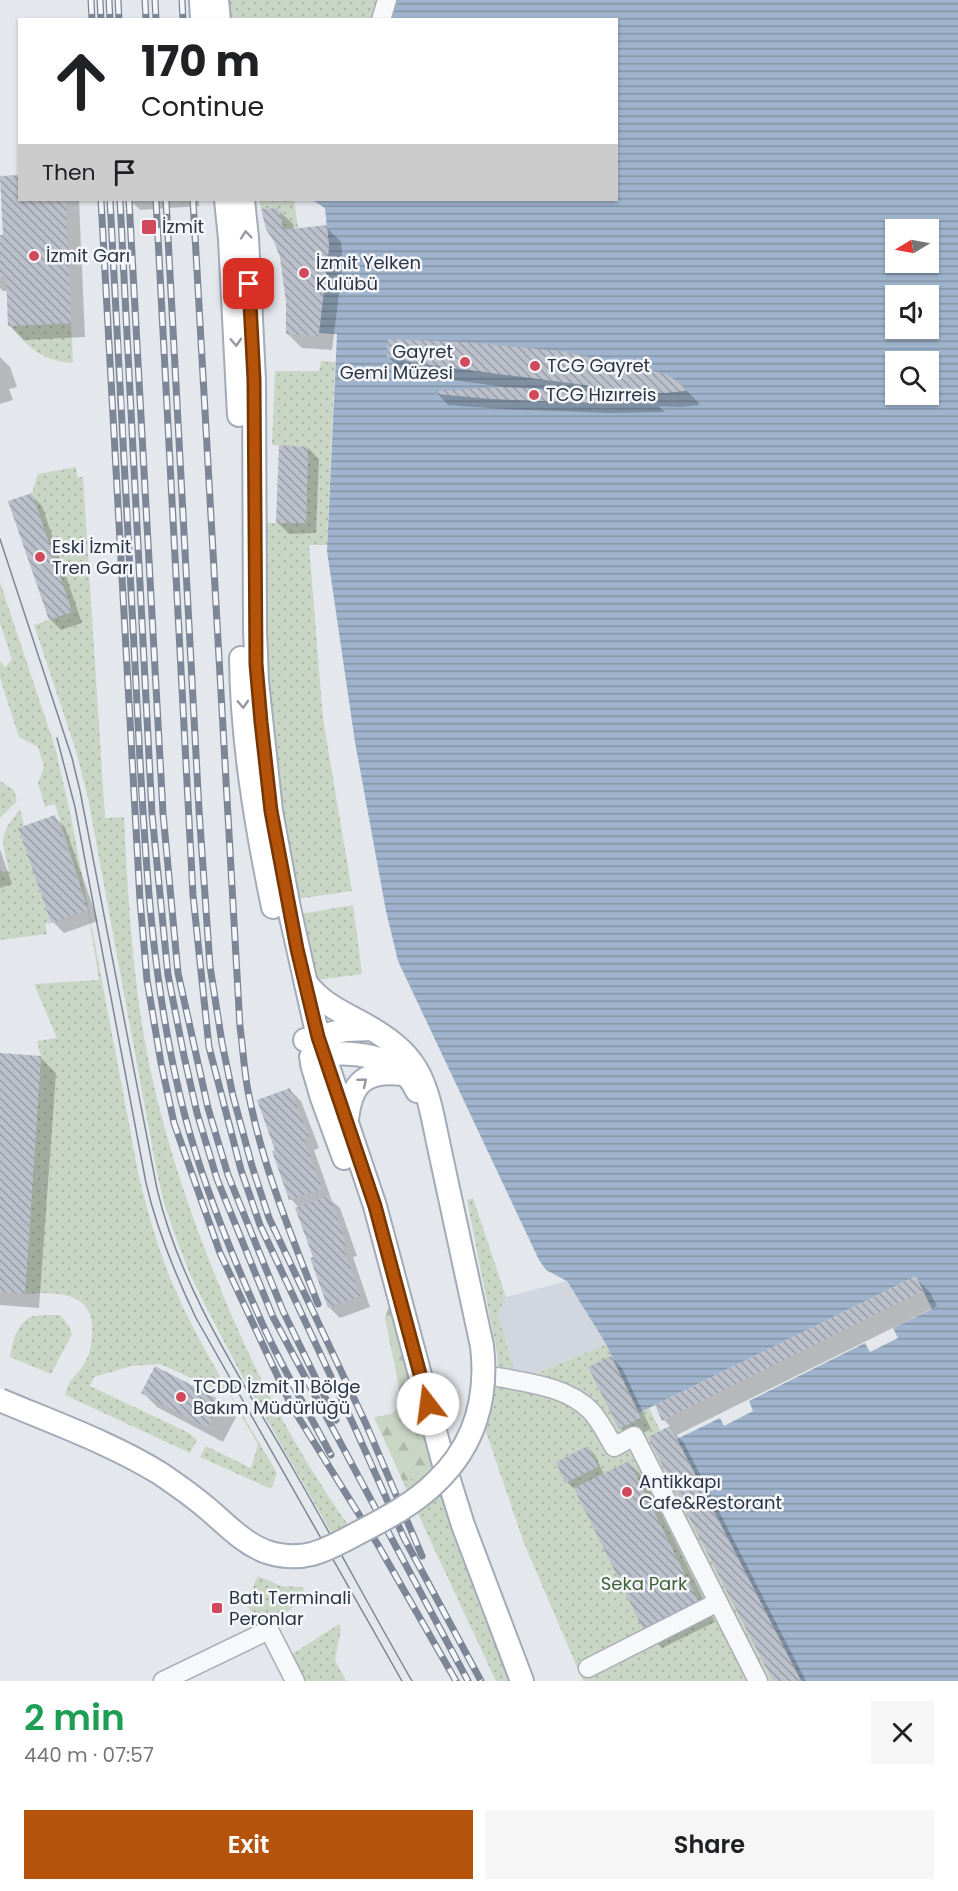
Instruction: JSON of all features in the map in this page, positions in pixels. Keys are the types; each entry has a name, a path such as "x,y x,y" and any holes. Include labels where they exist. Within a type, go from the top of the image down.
{"main road":[{"path":"201,0 202,18"},
{"path":"217,0 219,18"},
{"path":"226,201 239,400 240,633 243,719 261,845 282,950 314,1047 347,1121 381,1225 443,1461 463,1525 522,1681"},
{"path":"243,201 248,249 254,380 257,681 271,811 305,982 321,1098 400,1302"},
{"path":"0,1400 116,1450 159,1473 189,1493 246,1540 264,1551 294,1557 324,1552 384,1519 424,1493 448,1469 475,1423 484,1387 484,1365 482,1346 426,1086 406,1054 372,1029 323,1001 305,982"},
{"path":"314,1047 345,1030 372,1029"},
{"path":"314,1047 339,1054 378,1058 405,1074 414,1085 438,1142"},
{"path":"347,1121 349,1102 353,1092 362,1081 375,1074 405,1074"}],"street":[{"path":"382,18 387,0"},
{"path":"498,1377 552,1389 581,1402 599,1420 614,1447 634,1436 758,1681"},
{"path":"588,1668 718,1602"},
{"path":"163,1681 269,1630 295,1681"}],"shaded area":[{"path":"567,1281 606,1344 527,1377 514,1370 498,1313 506,1297"}],"green space":[{"path":"229,0 387,0 382,18 231,18"},
{"path":"260,201 294,201 298,228 283,230 279,208 261,209"},
{"path":"71,323 73,363 53,360 38,352 11,326"},
{"path":"321,361 335,362 327,545 309,545 323,719 352,891 297,899 272,721 266,622 265,523 306,523 308,447 272,445 275,371 319,371"},
{"path":"76,467 77,477 83,477 105,818 124,817 137,987 145,1042 158,1103 185,1193 235,1324 251,1359 306,1461 349,1526 332,1534 241,1374 205,1305 189,1272 164,1203 88,798 76,751 34,625 72,612 32,493 38,474"},
{"path":"0,582 55,747 71,817 139,1177 151,1222 165,1265 188,1317 277,1473 271,1489 200,1457 206,1446 251,1468 258,1445 230,1395 160,1364 131,1366 94,1377 90,1386 189,1433 197,1440 190,1453 65,1395 69,1384 81,1369 89,1353 92,1337 91,1319 87,1308 80,1301 60,1294 25,1294 41,1056 37,1041 57,1038 34,984 99,980 88,910 55,804 45,807 38,783 44,767 38,747 19,737 0,678 0,661 5,667 12,660 0,623"},
{"path":"0,781 14,790 17,801 0,818"},
{"path":"20,809 24,825 18,828 51,923 45,924 47,934 0,940 0,868 2,873 9,870 3,843 5,831"},
{"path":"353,905 362,974 318,980 314,974 301,914"},
{"name":"Seka Park","path":"473,1198 506,1297 498,1313 514,1370 528,1377 606,1344 639,1413 649,1408 670,1426 801,1681 583,1681 524,1543 485,1429 498,1377 497,1353 467,1200"},
{"path":"389,1306 433,1460 404,1484 374,1417 391,1414 399,1407 399,1387 385,1318"},
{"path":"60,1315 72,1334 51,1374 10,1357 14,1338 28,1318"},
{"path":"433,1460 477,1600 510,1681 496,1681 404,1484"},
{"path":"258,1576 281,1586 303,1587 304,1599 277,1619 263,1625 245,1604"},
{"path":"339,1624 341,1629 335,1660 346,1681 304,1681 291,1655"}],"water":[{"path":"387,0 958,0 958,1681 801,1681 670,1426 660,1431 649,1408 639,1413 606,1344 567,1281 546,1270 539,1260 398,961 386,911 355,742 327,551 337,334 319,333 329,247 325,208 314,201 618,201 618,18 381,18"}],"pier":[{"path":"916,1276 932,1309 893,1328 898,1338 870,1352 865,1343 749,1401 753,1411 724,1426 720,1418 677,1439 670,1426 660,1431 649,1408"}],"building":[{"name":"İzmit Garı","path":"18,175 18,201 66,201 71,323 8,326 6,276 0,277 0,235 3,235 0,176"},
{"name":"İzmit Yelken Kulübü","path":"279,208 283,230 327,225 329,247 318,336 286,334 286,302 280,257 266,229 261,209"},
{"name":"TCG Gayret","path":"388,339 463,342 560,351 666,374 685,387 685,391 637,392 423,364 387,357"},
{"name":"TCG Hızırreis","path":"502,387 598,392 651,399 651,402 597,403 491,399 436,394 436,391"},
{"path":"279,445 308,447 306,523 276,523"},
{"name":"Eski İzmit Tren Garı","path":"32,493 72,612 49,620 8,501"},
{"path":"55,815 88,910 51,923 18,828"},
{"path":"0,1053 41,1056 25,1294 0,1292"},
{"path":"290,1088 309,1137 304,1139 322,1189 289,1200 272,1151 275,1150 257,1100"},
{"path":"329,1195 347,1245 343,1246 360,1296 328,1308 295,1208"},
{"path":"916,1276 923,1291 662,1421 655,1405"},
{"path":"611,1356 641,1418 619,1429 588,1367"},
{"name":"TCDD İzmit 11 Bölge Bakım Müdürlüğü","path":"155,1366 222,1401 208,1428 141,1393"},
{"path":"670,1426 801,1681 773,1681 648,1437"},
{"path":"588,1446 598,1467 565,1483 556,1462"},
{"path":"629,1461 701,1607 646,1635 574,1488"}],"tram line":[{"path":"0,539 72,758 157,1189 181,1263 233,1367 412,1681"},
{"path":"57,738 75,807 146,1183 167,1252 196,1318 402,1681"}],"railway":[{"path":"91,0 92,18"},
{"path":"100,0 101,18"},
{"path":"109,0 110,18"},
{"path":"118,0 119,18"},
{"path":"145,0 146,18"},
{"path":"155,0 156,18"},
{"path":"182,0 183,18"},
{"path":"101,201 140,900 147,980 174,1123 220,1253 292,1407 378,1545 456,1681"},
{"path":"110,201 145,848 155,956 163,1010 185,1116 219,1221 270,1340 331,1455"},
{"path":"120,201 152,814 168,975 197,1113 217,1179 273,1317 468,1681"},
{"path":"129,201 163,813 178,973 208,1108 228,1175 283,1311 336,1420"},
{"path":"156,201 193,895 209,1047 241,1170 260,1225 404,1538 481,1681"},
{"path":"166,201 199,810 210,966 222,1043 233,1096 269,1218 366,1424 422,1556"},
{"path":"193,201 240,1027 248,1091 261,1146 318,1304"}],"place":[{"name":"İzmit","path":"149,227"},
{"name":"İzmit Garı","path":"34,256"},
{"name":"İzmit Yelken Kulübü","path":"304,273"},
{"name":"Gayret Gemi Müzesi","path":"465,362"},
{"name":"TCG Gayret","path":"535,366"},
{"name":"TCG Hızırreis","path":"534,395"},
{"name":"Eski İzmit Tren Garı","path":"40,557"},
{"name":"TCDD İzmit 11 Bölge Bakım Müdürlüğü","path":"181,1397"},
{"name":"Antikkapı Cafe&Restorant","path":"627,1492"},
{"name":"Batı Terminali Peronlar","path":"217,1608"}],"route":[{"path":"249,284 254,380 256,664 271,811 297,949 318,1037 375,1206 428,1404"}]}
